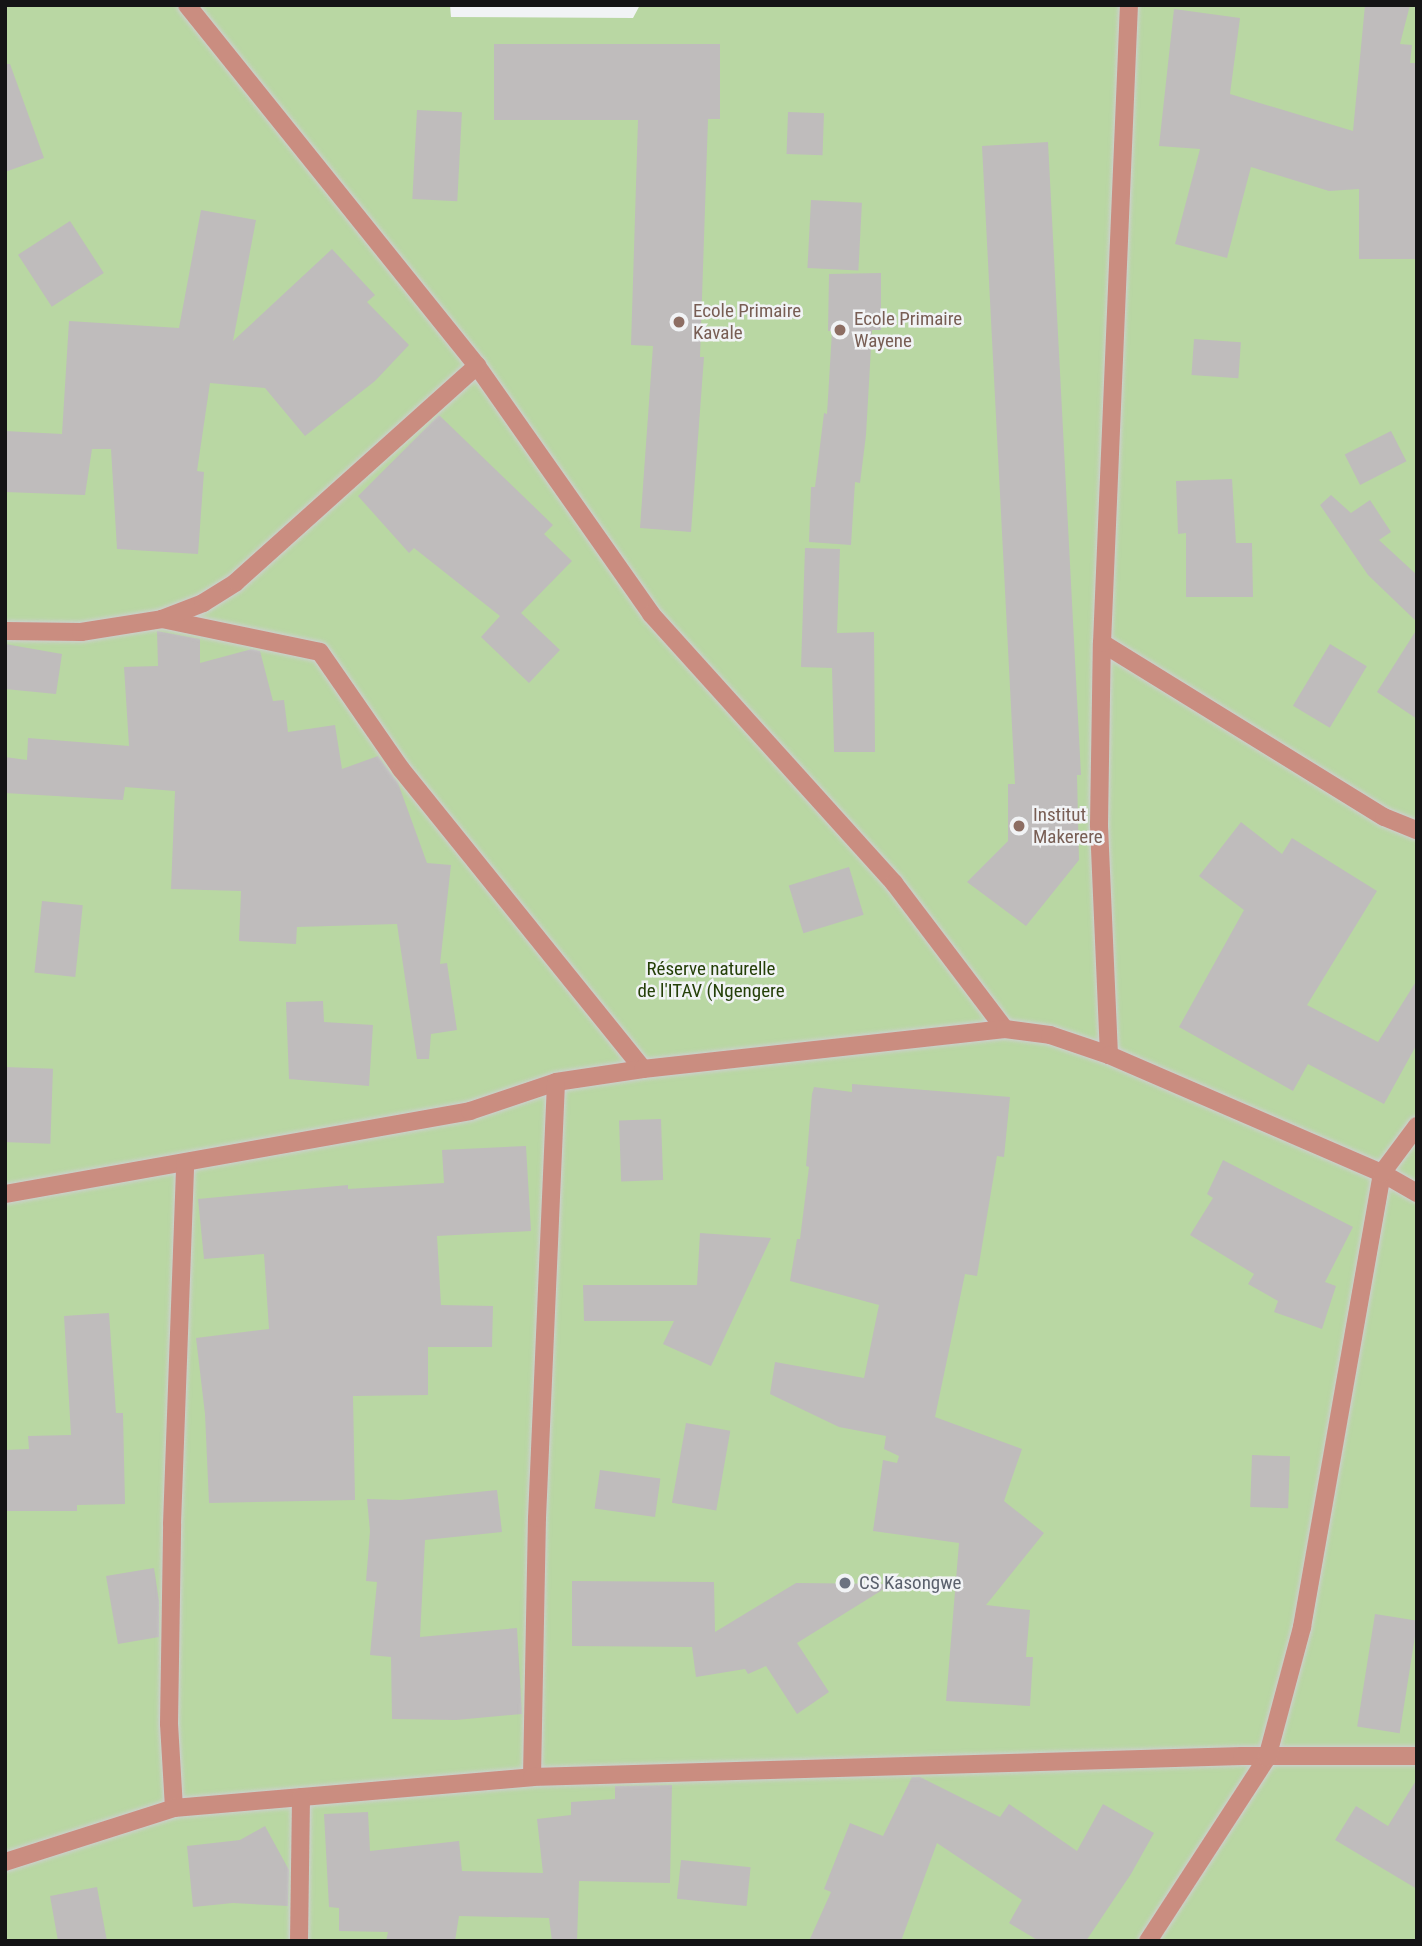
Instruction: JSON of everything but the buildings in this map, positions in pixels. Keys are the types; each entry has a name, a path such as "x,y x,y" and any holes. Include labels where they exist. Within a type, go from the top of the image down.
{"street":[{"path":"187,5 477,366 651,614 894,883 1005,1029"},
{"path":"1109,1055 1099,824 1102,643 1129,5"},
{"path":"5,631 81,632 162,619 203,603 236,582 477,366"},
{"path":"162,619 320,652 401,769 643,1069"},
{"path":"1102,643 1384,817 1417,830"},
{"path":"5,1194 470,1111 556,1082 643,1069 1005,1029 1050,1035 1109,1055 1382,1173 1417,1193"},
{"path":"532,1777 537,1518 556,1082"},
{"path":"1148,1941 1267,1758 1301,1627 1382,1173 1417,1126"},
{"path":"174,1808 169,1724 172,1524 185,1163"},
{"path":"5,1862 174,1808 532,1777 846,1766 1417,1756"},
{"path":"299,1941 301,1797"}],"green space":[{"name":"Réserve naturelle de l'ITAV (Ngengere","path":"5,5 450,5 451,17 633,18 640,5 1417,5 1417,1941 5,1941"}],"place":[{"name":"Ecole Primaire Kavale","path":"679,322"},
{"name":"Ecole Primaire Wayene","path":"840,330"},
{"name":"Institut Makerere","path":"1019,826"},
{"name":"CS Kasongwe","path":"845,1583"}]}
